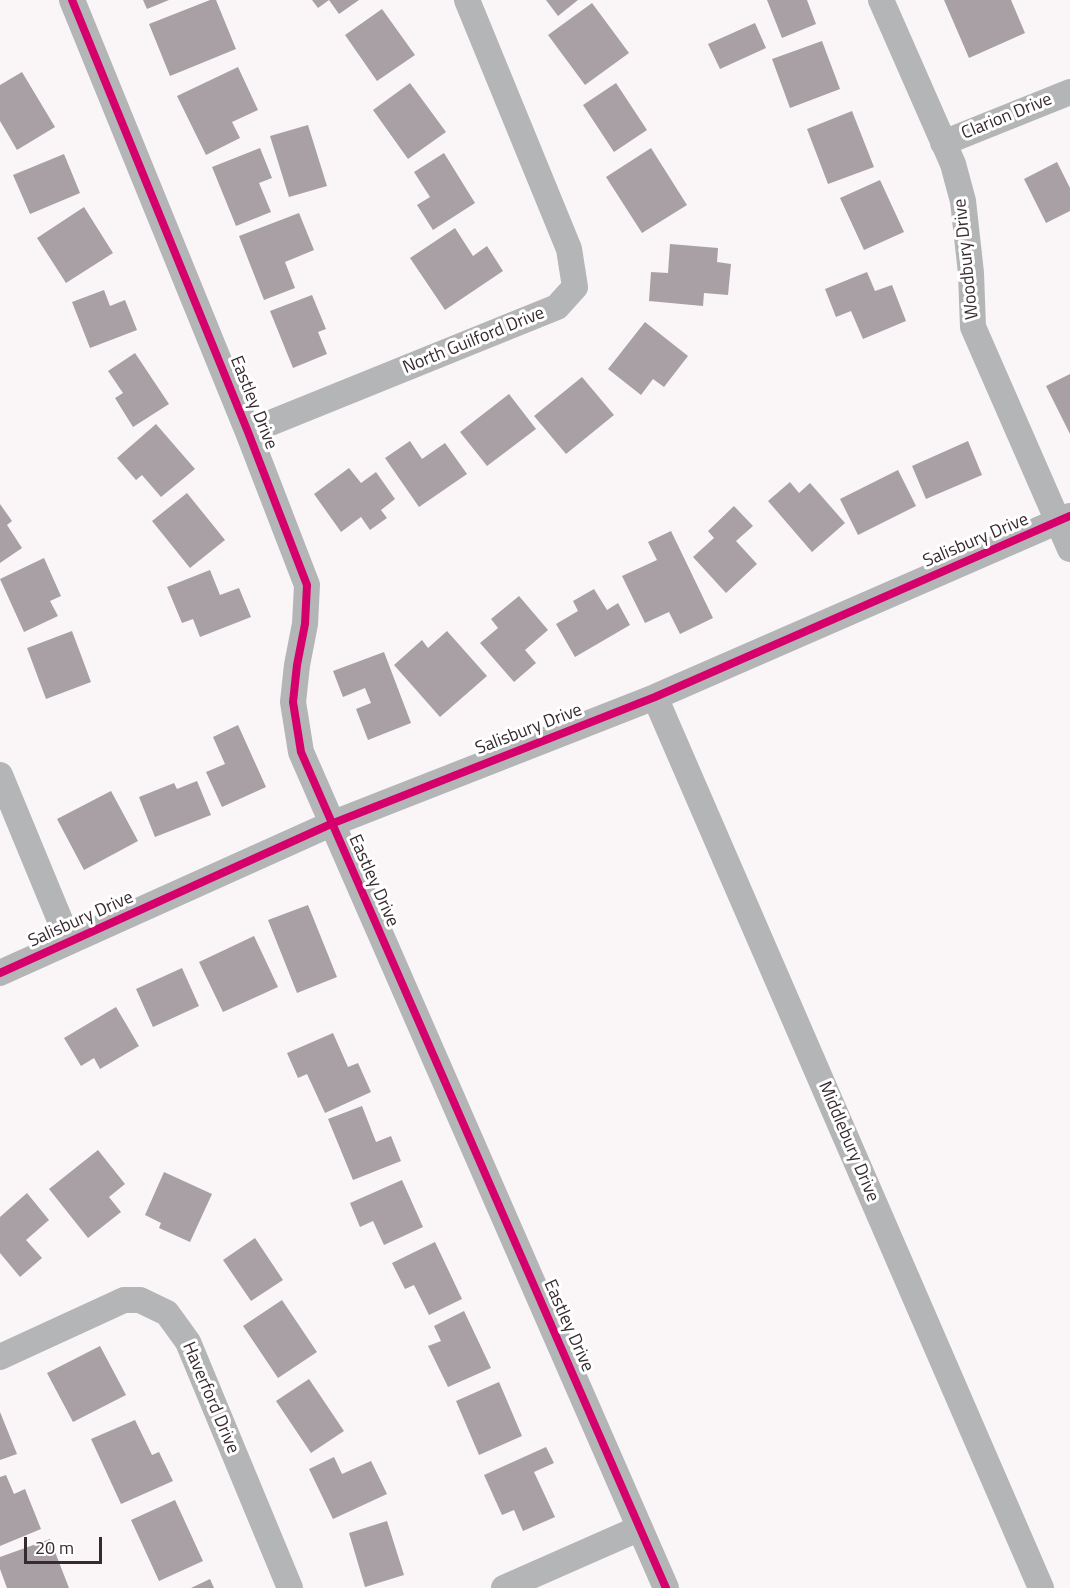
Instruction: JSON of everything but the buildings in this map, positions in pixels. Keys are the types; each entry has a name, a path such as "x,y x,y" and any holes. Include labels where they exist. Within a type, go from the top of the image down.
{"street":[{"name":"Eastley Drive","path":"72,0 248,432 307,585 305,624 297,665 294,702 301,752 666,1588"},
{"name":"North Guilford Drive","path":"248,432 557,308 575,287 568,249 467,0"},
{"name":"Woodbury Drive","path":"881,0 953,164 963,201 971,273 973,327 1064,519 1070,549"},
{"name":"Clarion Drive","path":"944,143 1070,92"},
{"name":"Salisbury Drive","path":"0,973 331,824 655,697 1064,519"},
{"name":"Middlebury Drive","path":"655,697 1041,1588"},
{"path":"0,775 69,942"},
{"name":"Haverford Drive","path":"0,1357 124,1299 140,1300 167,1313 188,1342 290,1588"},
{"path":"504,1588 640,1528"}],"cycle path":[{"path":"72,0 248,432 307,585 305,624 293,702 301,752 666,1588"},
{"path":"0,973 331,824 655,697 1070,516"}]}
